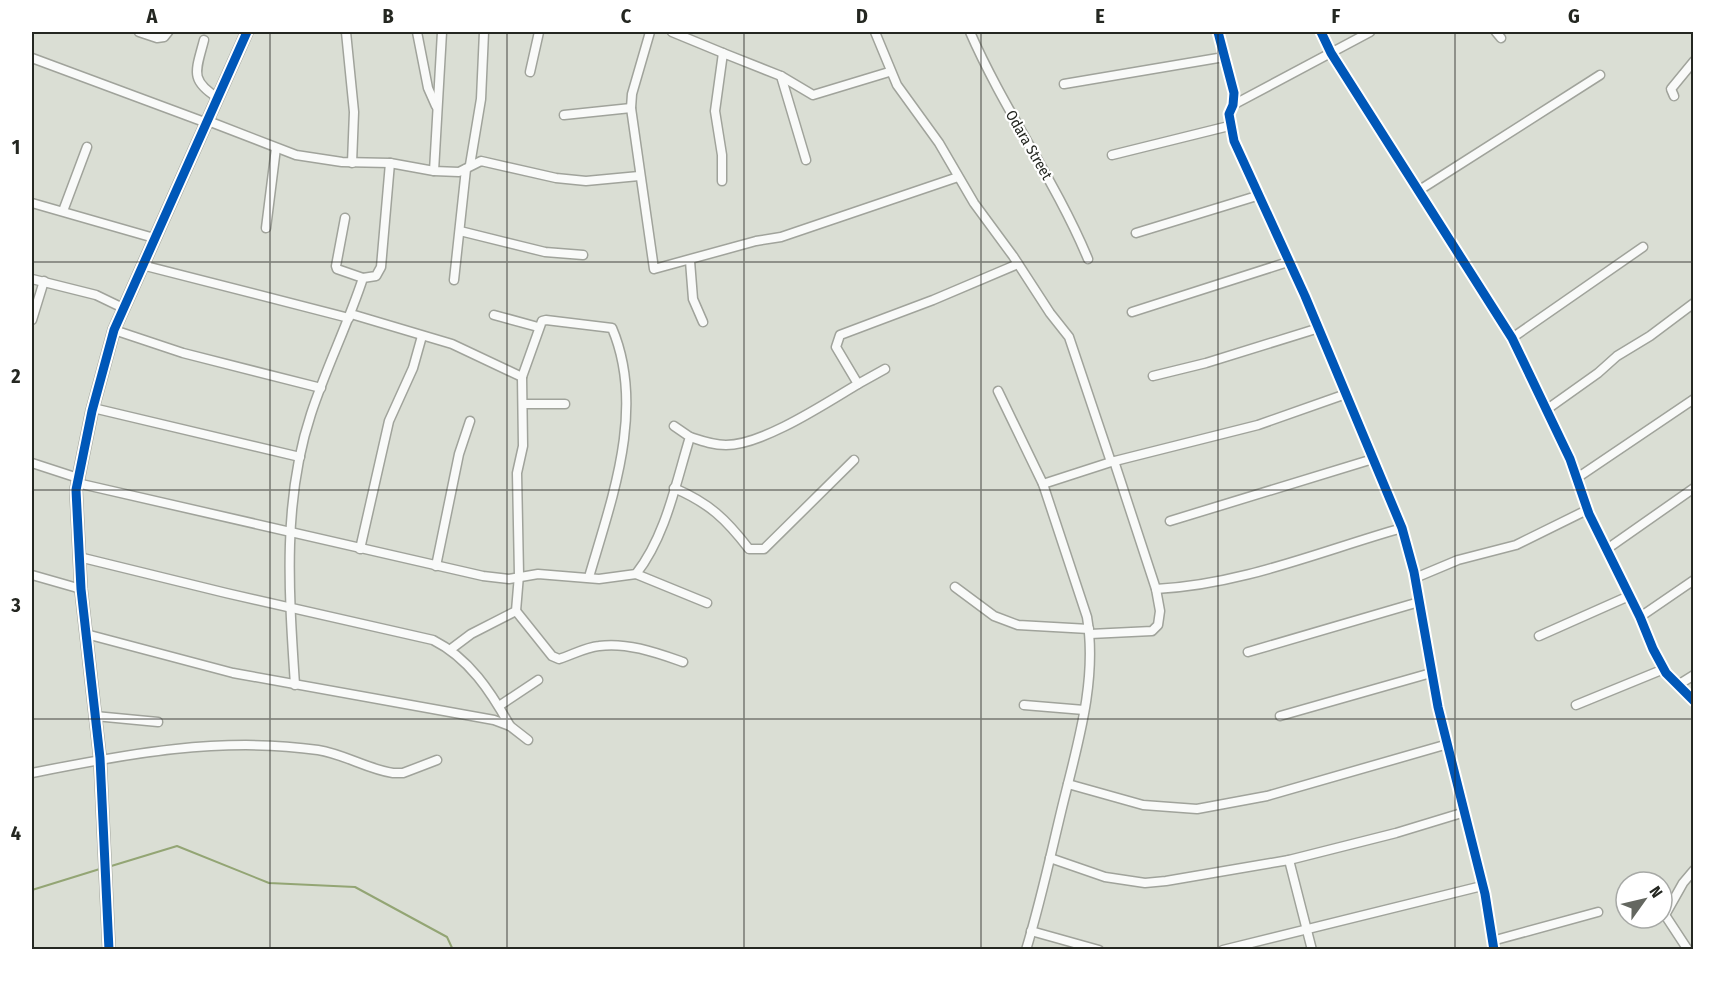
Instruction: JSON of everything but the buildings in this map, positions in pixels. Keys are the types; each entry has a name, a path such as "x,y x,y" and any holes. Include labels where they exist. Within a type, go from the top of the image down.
{"street":[{"path":"139,32 157,38 164,37 168,32"},
{"path":"109,950 100,758 81,589 76,519 78,481 93,408 114,330 247,32"},
{"path":"346,32 354,112 352,163"},
{"path":"417,32 428,88 436,106"},
{"path":"434,171 438,133 436,106 442,32"},
{"path":"454,280 468,167 481,99 484,32"},
{"path":"530,72 539,32"},
{"path":"650,32 632,94 631,108 654,269 690,261 756,241 781,237 958,177"},
{"path":"672,32 781,76 813,95 889,72"},
{"path":"875,32 889,72 939,143 958,177 1050,314 1069,337 1156,589 1160,611 1158,625 1152,631 1089,632 1018,625 994,616 955,587"},
{"name":"Odara Street","path":"970,32 1004,102 1070,216 1088,259"},
{"path":"1218,32 1234,93 1229,126 1319,328 1402,528 1415,578 1431,673 1482,886 1493,945 1598,912"},
{"path":"1321,32 1331,53 1512,338 1576,478 1587,510 1640,617 1653,649 1664,669 1694,701"},
{"path":"1233,105 1370,32"},
{"path":"204,40 197,79 201,88 218,98"},
{"path":"722,181 722,155 715,111 723,53"},
{"path":"1064,84 1224,57"},
{"path":"32,58 296,155 352,163 390,163 434,171 459,172 481,161 556,178 586,182 639,176"},
{"path":"1674,96 1671,89 1674,83 1694,61"},
{"path":"1418,191 1600,75"},
{"path":"781,76 806,160"},
{"path":"564,115 631,108"},
{"path":"1112,155 1229,126"},
{"path":"63,210 87,147"},
{"path":"266,228 276,148"},
{"path":"345,218 337,269 363,278 376,276 381,267 390,163"},
{"path":"1136,233 1260,195"},
{"path":"32,203 63,210 154,238"},
{"path":"460,231 545,252 583,255"},
{"path":"1512,338 1643,247"},
{"path":"690,261 693,299 703,322"},
{"path":"1132,312 1288,262"},
{"path":"858,384 836,347 840,335 933,300 1018,264"},
{"path":"142,265 350,316 452,344 522,377"},
{"path":"295,685 289,532 300,457 310,415 363,278"},
{"path":"32,279 96,295 123,308"},
{"path":"32,320 44,281"},
{"path":"1546,410 1694,303"},
{"path":"494,315 538,327"},
{"path":"589,577 622,456 628,402 612,328 605,325 546,320 542,321 538,327 522,377 523,446 517,473 519,575 516,611 552,656 559,659 597,646 616,645 655,652 683,662"},
{"path":"1154,376 1206,363 1319,328"},
{"path":"114,330 183,353 321,388"},
{"path":"360,549 389,421 413,368 422,336"},
{"path":"674,426 690,437 714,444 729,445 755,438 798,419 885,369"},
{"path":"998,391 1043,484 1089,632 1090,674 1084,710 1068,784 1026,950"},
{"path":"1043,484 1112,462 1258,425 1346,394"},
{"path":"1576,478 1694,399"},
{"path":"523,404 565,404"},
{"path":"93,408 300,457"},
{"path":"436,566 459,454 470,421"},
{"path":"636,574 648,558 690,437"},
{"path":"1170,521 1373,459"},
{"path":"674,488 700,499 715,509 749,549 764,549 854,460"},
{"path":"32,463 78,481 360,549 483,576 509,579 519,575 599,579 636,574 707,603"},
{"path":"1607,549 1694,488"},
{"path":"1415,578 1458,560 1516,545 1587,510"},
{"path":"1156,589 1190,588 1241,577 1402,528"},
{"path":"79,556 433,640 451,649 469,666 499,706 510,726"},
{"path":"32,575 81,589"},
{"path":"1640,617 1694,580"},
{"path":"1539,636 1629,596"},
{"path":"1248,652 1419,602"},
{"path":"451,649 471,634 516,611"},
{"path":"86,634 233,673 494,720 510,726 528,740"},
{"path":"1576,705 1664,669"},
{"path":"1280,716 1431,673"},
{"path":"1678,685 1694,675"},
{"path":"499,706 538,680"},
{"path":"1024,705 1084,710"},
{"path":"95,716 158,722"},
{"path":"1068,784 1143,805 1197,809 1267,796 1448,744"},
{"path":"32,772 100,758 162,749 237,746 318,750 393,773 412,771 437,760"},
{"path":"1050,858 1099,876 1145,883 1289,861 1465,812"},
{"path":"1289,861 1309,931 1312,950"},
{"path":"1688,950 1668,923 1665,915 1683,883 1694,870"},
{"path":"1223,950 1309,931 1482,886"},
{"path":"1031,930 1099,950"}],"waterway":[{"path":"108,867 177,846 269,883 355,887 447,937 453,950"},
{"path":"32,890 103,868"}],"cycle path":[{"path":"109,950 100,758 81,589 76,490 92,411 114,330 247,32"},
{"path":"1218,32 1234,93 1233,105 1229,114 1234,141 1305,296 1402,528 1414,572 1438,707 1485,894 1494,950"},
{"path":"1321,32 1331,53 1512,338 1570,459 1589,514 1640,617 1653,649 1666,673 1694,701"}]}
